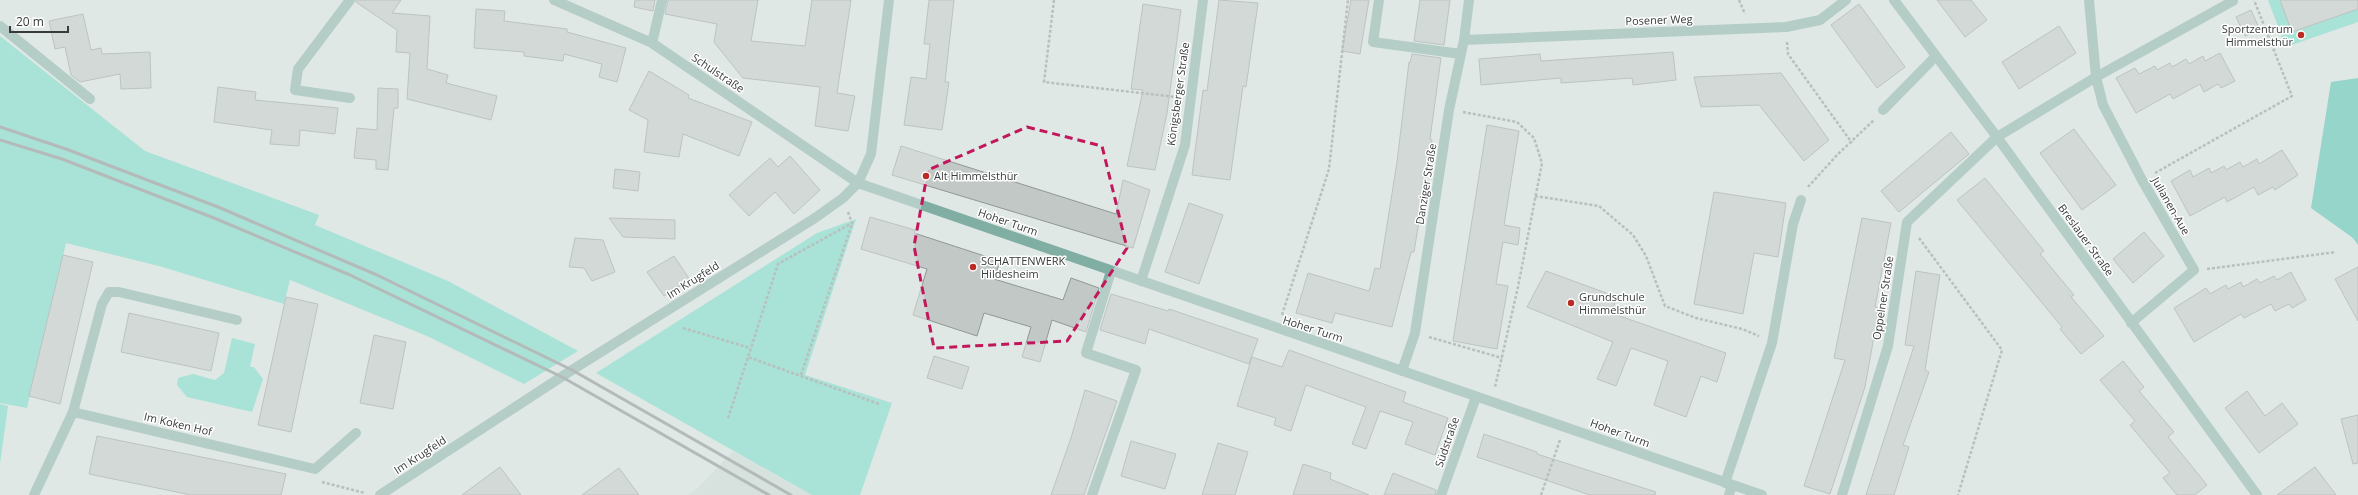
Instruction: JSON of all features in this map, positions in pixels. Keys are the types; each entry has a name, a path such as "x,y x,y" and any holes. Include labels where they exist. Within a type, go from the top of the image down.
{"street":[{"path":"350,0 298,69 295,90 350,98"},
{"name":"Schulstraße","path":"554,0 652,43 858,183"},
{"path":"652,43 662,0"},
{"name":"Im Krugfeld","path":"380,495 572,370 815,218 843,198 858,183 871,154 889,0"},
{"name":"Königsberger Straße","path":"1141,281 1185,145 1203,0"},
{"path":"1379,0 1373,42 1461,54"},
{"name":"Danziger Straße","path":"1402,371 1415,333 1449,110 1464,40 1469,0"},
{"name":"Posener Weg","path":"1464,40 1786,27 1820,20 1846,0"},
{"name":"Breslauer Straße","path":"1894,0 1997,137 2257,495"},
{"name":"Julianen-Aue","path":"2089,0 2096,77 2103,105 2142,180 2194,270"},
{"path":"1907,222 1997,137 2096,77 2233,1"},
{"path":"0,26 90,99"},
{"path":"1883,110 1936,56"},
{"name":"Hoher Turm","path":"858,183 1277,329 1564,426 1728,488 1762,495"},
{"path":"1728,488 1772,343 1793,224 1801,200"},
{"name":"Oppelner Straße","path":"1842,495 1888,346 1907,222"},
{"path":"2131,323 2194,270"},
{"path":"1092,495 1136,370 1086,353 1112,271"},
{"path":"34,495 73,412 102,304 109,292 119,292 237,320"},
{"name":"Südstraße","path":"1441,495 1476,397"},
{"name":"Im Koken Hof","path":"73,412 315,469"},
{"path":"315,469 356,433"}],"path":[{"path":"1054,0 1044,82 1191,98"},
{"path":"1277,329 1329,169 1348,0"},
{"path":"2142,180 2292,96 2254,0"},
{"path":"1786,27 1788,54 1852,143"},
{"path":"1449,110 1517,122 1534,138 1542,163 1498,378"},
{"path":"1801,200 1808,187 1838,154 1852,143 1883,110"},
{"path":"1535,196 1600,206 1636,240 1646,256 1665,306 1696,318 1742,328 1772,343"},
{"path":"801,375 852,223 843,198"},
{"path":"1907,222 2002,350 1958,495"},
{"path":"728,418 778,264 852,223"},
{"path":"2194,270 2336,252"},
{"path":"683,328 750,348"},
{"path":"1415,333 1502,358"},
{"path":"748,357 879,404"},
{"path":"1541,495 1564,426"},
{"path":"315,469 319,482 372,495"}],"highlighted area":[{"path":"1027,127 1102,146 1127,248 1067,341 934,348 914,246 928,170"}],"shaded area":[{"path":"733,451 812,495 688,495 699,487"}],"green space":[{"name":"Sportzentrum Himmelsthür","path":"2268,0 2358,0 2358,22 2286,47"},
{"path":"0,36 145,151 319,215 315,225 448,281 578,351 524,384 427,336 290,280 284,304 159,266 66,243 27,408 0,403"},
{"path":"2358,78 2358,245 2353,238 2311,208 2331,82"},
{"path":"856,219 805,375 892,403 860,495 812,495 596,373 817,233"},
{"path":"232,338 255,344 250,367 254,367 263,379 252,412 187,397 177,385 178,378 193,374 215,380 224,373"},
{"path":"0,404 8,406 0,464"}],"building":[{"path":"356,0 401,0 392,13 430,16 427,69 448,75 446,83 497,96 491,120 407,99 410,53 396,52 397,30 356,2"},
{"path":"635,0 655,0 653,11 634,7"},
{"path":"668,0 758,0 751,41 805,46 812,0 851,0 837,93 855,96 848,131 815,126 820,87 743,78 714,42 717,24 665,14"},
{"path":"929,0 954,0 945,82 949,82 942,130 904,125 911,77 926,79 930,44 924,44"},
{"path":"1219,0 1258,3 1246,87 1243,86 1230,180 1192,175 1203,90 1207,91"},
{"path":"1351,0 1369,0 1360,54 1342,51"},
{"path":"1420,0 1450,0 1444,45 1414,41"},
{"path":"1937,0 1971,0 1987,20 1965,37"},
{"path":"2280,0 2358,0 2358,9 2292,32"},
{"path":"1143,4 1181,10 1167,113 1155,170 1127,166 1143,90 1131,89"},
{"path":"1859,4 1905,67 1877,88 1831,25"},
{"path":"476,9 505,11 504,21 567,29 567,32 626,48 617,82 599,77 602,64 564,54 563,61 524,56 524,52 474,48"},
{"path":"2251,10 2260,30 2245,36 2236,17"},
{"path":"83,14 91,50 101,48 102,54 150,52 151,88 121,89 120,74 80,82 71,75 65,47 55,49 49,21"},
{"path":"2059,26 2076,53 2019,89 2002,62"},
{"path":"1673,52 1676,80 1633,85 1632,78 1561,83 1561,78 1481,85 1479,59 1540,54 1541,61"},
{"path":"2220,53 2235,81 2221,88 2218,84 2204,92 2200,84 2173,99 2170,94 2136,113 2116,78 2135,68 2139,74 2155,66 2157,70 2170,63 2172,67 2186,59 2189,64 2203,56 2205,61"},
{"path":"1412,54 1441,58 1430,139 1432,140 1414,252 1411,252 1392,327 1335,313 1332,323 1296,313 1308,273 1369,291 1375,268 1380,269 1397,162 1409,62 1410,63"},
{"path":"649,71 689,95 688,98 752,122 739,156 683,134 679,157 644,152 648,120 629,110"},
{"path":"1781,73 1829,140 1804,161 1759,105 1701,107 1694,77"},
{"path":"218,87 256,92 255,100 338,108 335,134 300,130 299,146 270,144 272,130 214,122"},
{"path":"378,88 398,89 398,108 394,108 388,170 376,169 376,160 354,158 357,128 377,130"},
{"path":"1487,125 1519,131 1504,225 1520,228 1518,245 1503,242 1496,284 1508,286 1497,349 1453,341"},
{"path":"2074,129 2116,185 2082,210 2040,153"},
{"path":"1951,132 1969,154 1899,212 1881,191"},
{"path":"901,146 1116,214 1123,180 1150,190 1133,248 892,175"},
{"path":"2282,150 2298,175 2275,190 2273,187 2258,195 2254,187 2227,202 2225,197 2190,216 2171,181 2190,170 2193,177 2209,168 2211,173 2224,166 2226,170 2240,162 2243,167 2257,159 2259,164"},
{"path":"790,156 820,190 794,214 775,192 749,216 729,195 770,158 778,167"},
{"path":"615,169 640,172 638,191 613,188"},
{"path":"1985,178 2044,251 2040,254 2074,295 2071,297 2104,336 2081,354 2060,329 2062,327 1957,200"},
{"path":"1714,192 1786,203 1778,257 1754,253 1743,314 1694,304"},
{"path":"1189,203 1223,215 1199,284 1165,272"},
{"path":"870,217 915,230 914,233 1000,261 994,279 1063,300 1071,278 1099,288 1086,332 1052,320 1040,362 1022,357 1031,327 984,313 977,336 913,315 927,269 861,249"},
{"path":"609,218 675,220 675,239 623,237"},
{"path":"1862,218 1891,223 1875,307 1879,308 1865,387 1830,494 1804,486 1845,360 1834,358"},
{"path":"2144,232 2164,256 2133,283 2113,259"},
{"path":"575,238 603,240 615,272 592,281 584,268 569,267"},
{"path":"63,255 93,262 60,404 29,396"},
{"path":"674,256 690,280 664,296 647,272"},
{"path":"2358,267 2358,321 2335,279"},
{"path":"1546,271 1617,297 1611,313 1726,353 1717,382 1701,376 1686,417 1654,405 1668,361 1631,348 1616,386 1597,379 1613,342 1527,307"},
{"path":"1916,271 1940,275 1925,370 1929,372 1903,445 1909,447 1894,495 1866,495 1914,346 1905,345"},
{"path":"2291,272 2306,300 2292,308 2289,304 2275,311 2271,304 2244,318 2241,314 2194,342 2174,308 2206,288 2210,294 2226,285 2228,289 2241,282 2243,287 2257,279 2260,283 2274,276 2277,280"},
{"path":"1111,294 1168,311 1169,309 1258,339 1249,364 1149,329 1145,344 1100,330"},
{"path":"286,297 318,304 291,432 258,425"},
{"path":"129,313 219,333 211,371 121,352"},
{"path":"374,335 406,342 393,409 360,403"},
{"path":"1289,350 1406,392 1403,402 1448,418 1435,455 1405,444 1413,422 1380,411 1366,449 1352,444 1366,407 1306,385 1291,431 1274,425 1276,418 1237,406 1252,357 1282,367"},
{"path":"934,356 969,367 962,389 927,378"},
{"path":"2123,361 2144,387 2139,391 2174,432 2168,437 2207,485 2195,495 2177,495 2163,478 2170,473 2130,425 2135,421 2100,380"},
{"path":"1085,390 1117,401 1084,495 1051,495 1071,438"},
{"path":"2247,391 2265,416 2282,403 2298,424 2259,453 2225,408"},
{"path":"2358,415 2358,463 2353,464 2341,419"},
{"path":"1484,434 1537,452 1537,454 1656,492 1655,495 1590,495 1477,457"},
{"path":"97,436 286,474 281,495 191,495 89,474"},
{"path":"1131,441 1176,454 1165,489 1121,476"},
{"path":"1218,443 1248,452 1235,495 1202,495"},
{"path":"1303,464 1331,473 1330,479 1369,495 1293,495"},
{"path":"500,467 521,495 462,495"},
{"path":"2315,467 2336,495 2277,495"},
{"path":"619,468 639,495 582,495"},
{"path":"1393,473 1436,490 1435,495 1384,495"}],"railway":[{"path":"0,127 66,149 218,207 377,275 572,370 791,495"},
{"path":"0,140 62,159 214,218 350,275 562,377 769,495"}],"place":[{"name":"Sportzentrum Himmelsthür","path":"2301,35"},
{"name":"Alt Himmelsthür","path":"926,176"},
{"name":"SCHATTENWERK Hildesheim","path":"973,267"},
{"name":"Grundschule Himmelsthür","path":"1571,303"}]}
